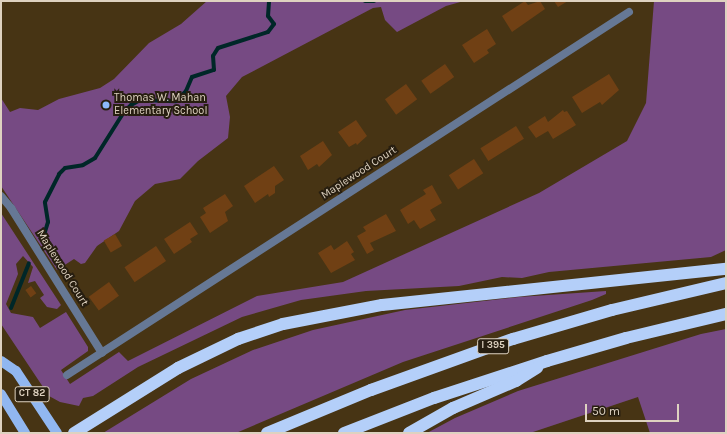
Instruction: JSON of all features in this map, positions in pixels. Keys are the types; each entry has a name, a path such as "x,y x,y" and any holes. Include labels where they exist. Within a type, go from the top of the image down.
{"highway":[{"path":"74,433 183,365 238,339 277,325 378,305 726,269"},
{"name":"I 395","path":"267,433 384,385 519,337 618,309 726,283"},
{"path":"344,433 447,393 547,360 626,338 726,314"},
{"path":"409,433 458,406 516,381 547,360"}],"main road":[{"name":"CT 82","path":"1,361 16,371 57,433"},
{"name":"CT 82","path":"1,394 25,433"}],"street":[{"name":"Maplewood Court","path":"67,375 629,12"},
{"name":"Maplewood Court","path":"1,196 11,208 102,353"}],"shaded area":[{"path":"207,1 464,1 446,6 397,32 385,20 381,7 373,8 242,77 226,96 230,117 228,138 198,161 180,179 155,184 135,201 119,231 97,246 85,263 81,264 74,259 57,270 1,186 1,98 10,112 20,108 38,110 59,99 100,88 114,79 149,43 181,24"},
{"path":"654,1 726,1 726,250 711,257 549,272 522,278 502,277 459,286 366,291 301,300 242,317 138,367 93,396 83,398 79,406 60,402 49,396 1,324 1,213 61,305 57,309 47,307 40,298 44,295 35,281 28,283 33,267 23,256 16,264 18,274 6,304 11,313 33,317 40,328 66,312 88,347 88,351 61,370 70,384 119,352 128,361 257,296 343,282 539,193 627,141 646,103"},
{"path":"606,291 606,294 592,300 403,362 236,433 103,433 191,379 253,350 313,330 405,310 519,297"},
{"path":"726,329 726,433 650,433 638,397 530,433 427,433 455,418 518,391 701,334"}],"building":[{"path":"525,1 528,5 540,1 545,9 512,32 502,16"},
{"path":"554,1 568,1 558,7"},
{"path":"487,29 496,44 487,50 489,53 474,63 462,45"},
{"path":"445,64 454,77 430,94 421,81"},
{"path":"609,74 619,90 602,105 600,102 582,113 572,97"},
{"path":"406,84 417,99 396,115 385,99"},
{"path":"563,110 564,112 567,111 576,125 553,139 548,131 536,138 528,127 545,116 548,122"},
{"path":"356,120 367,136 357,145 356,143 349,147 338,132"},
{"path":"516,126 524,139 488,161 480,148"},
{"path":"323,141 332,155 319,167 317,164 308,170 300,156"},
{"path":"474,159 483,173 458,190 449,175"},
{"path":"274,166 284,180 275,186 275,193 269,197 268,194 255,203 244,186"},
{"path":"432,185 442,203 430,210 436,220 420,229 414,220 408,224 400,210 426,194 423,190"},
{"path":"225,194 233,206 225,212 228,221 210,233 200,217 206,213 203,208"},
{"path":"386,214 396,231 370,243 374,250 367,254 357,236 366,231 363,227"},
{"path":"190,222 198,234 190,239 192,242 174,254 164,239"},
{"path":"115,234 122,246 111,253 104,241"},
{"path":"347,241 354,252 351,254 355,260 331,273 318,253 331,245 334,250"},
{"path":"156,246 166,261 135,282 124,267"},
{"path":"109,282 119,296 99,310 89,297"},
{"path":"31,286 36,293 31,297 25,290"}],"waterway":[{"path":"44,235 48,222 45,202 59,174 65,168 83,165 95,158 124,112 131,105 140,100 176,101 186,91 192,77 214,70 213,56 218,48 268,32 274,24 268,16 269,1"},
{"path":"365,1 374,1"},
{"path":"11,308 29,263"}],"place":[{"name":"Thomas W. Mahan Elementary School","path":"106,105"}]}
